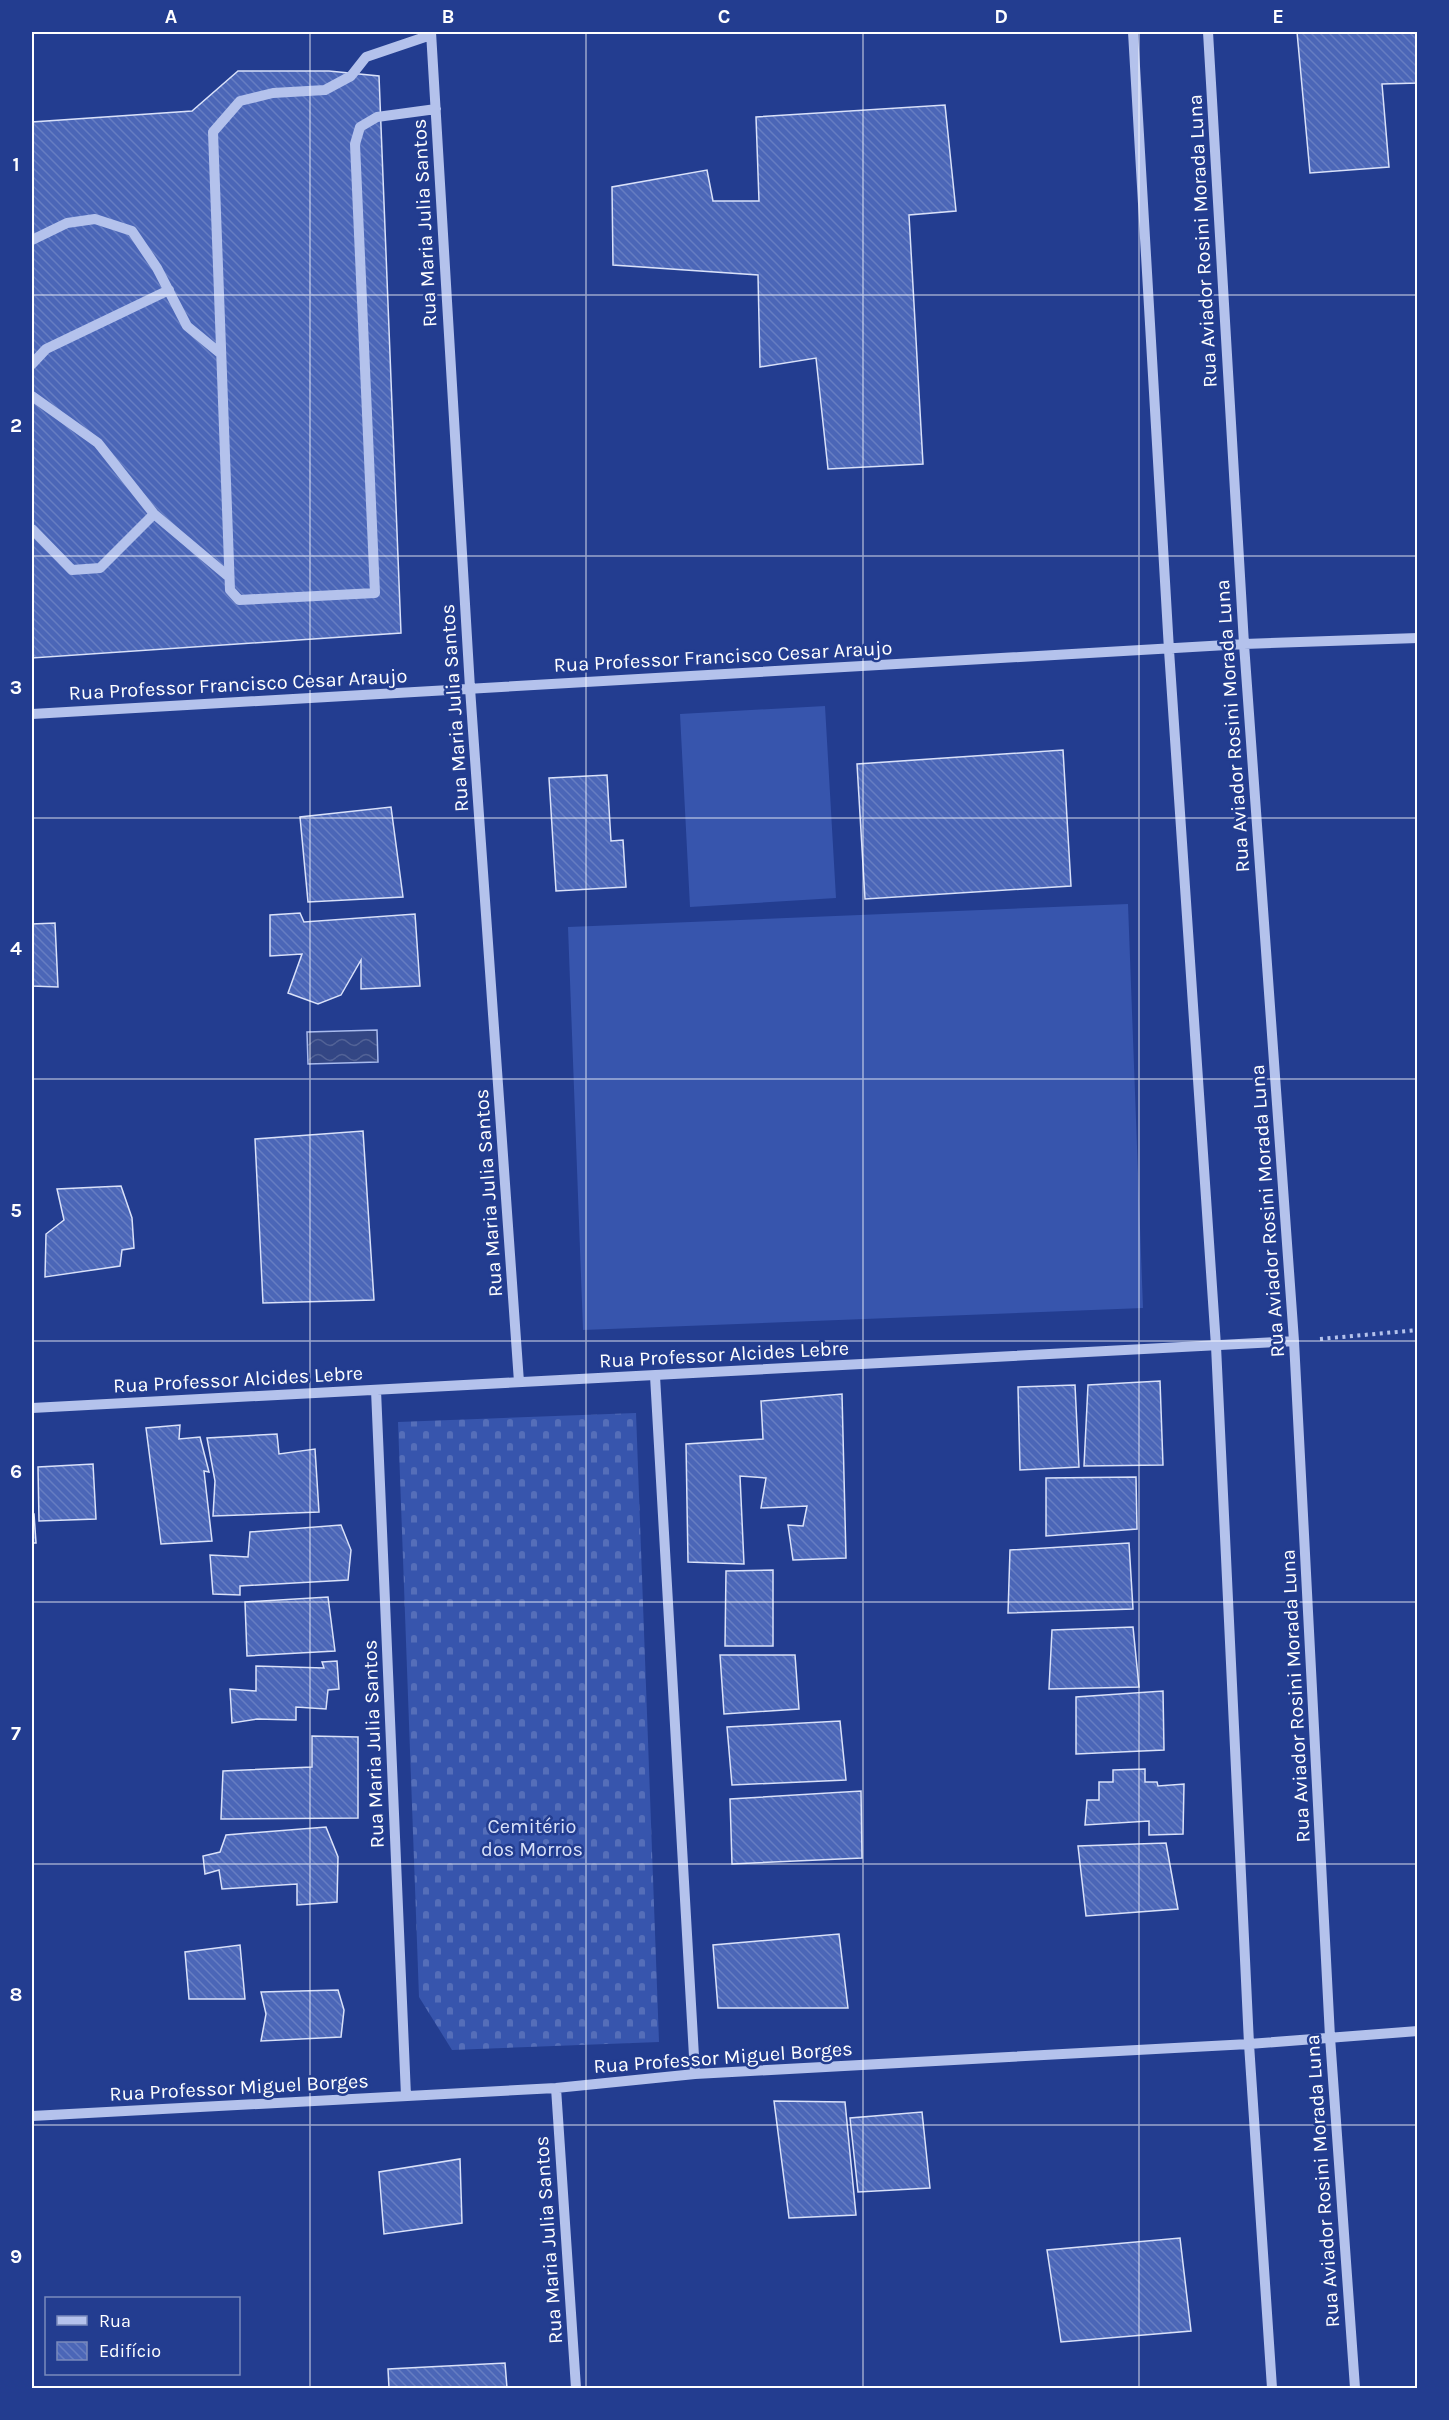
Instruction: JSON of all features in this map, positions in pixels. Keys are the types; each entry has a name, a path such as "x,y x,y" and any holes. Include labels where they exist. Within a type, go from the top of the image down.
{"street":[{"path":"1132,32 1169,650 1216,1346 1249,2044 1272,2388"},
{"name":"Rua Aviador Rosini Morada Luna","path":"1208,32 1244,644 1294,1341 1330,2037 1355,2388"},
{"path":"431,33 366,57 351,76 325,90 273,93 240,101 213,132 229,577 230,590 239,600 375,593 355,144 360,127 377,117 436,109"},
{"name":"Rua Maria Julia Santos","path":"431,33 470,688 519,1382"},
{"path":"32,240 66,223 95,219 132,231 169,290 187,326 221,354"},
{"path":"32,364 45,349 169,290"},
{"path":"32,396 98,443 154,514 229,577"},
{"path":"32,529 72,570 100,568 154,514"},
{"name":"Rua Professor Francisco Cesar Araujo","path":"32,714 1244,644 1418,639"},
{"name":"Rua Professor Alcides Lebre","path":"32,1408 1294,1341"},
{"path":"656,1376 695,2074"},
{"name":"Rua Maria Julia Santos","path":"376,1390 406,2096"},
{"name":"Rua Professor Miguel Borges","path":"32,2116 556,2088 695,2074 1249,2044 1418,2031"},
{"name":"Rua Maria Julia Santos","path":"556,2088 576,2388"}],"path":[{"path":"1294,1341 1418,1330"}],"green space":[{"path":"825,706 836,898 690,907 680,714"},
{"path":"1128,904 1143,1308 583,1330 568,927"},
{"name":"Cemitério dos Morros","path":"636,1413 659,2042 452,2050 419,1997 398,1422"}],"water":[{"path":"377,1030 378,1062 308,1064 307,1032"}],"building":[{"path":"1297,32 1418,32 1418,83 1382,84 1389,167 1310,173"},
{"path":"238,71 329,71 379,76 401,633 32,658 32,122 192,111"},
{"path":"945,105 956,211 909,215 923,464 828,469 816,358 760,367 758,275 613,265 612,187 707,170 713,201 759,201 756,117"},
{"path":"1063,750 1071,886 865,899 857,764"},
{"path":"607,775 611,841 623,840 626,887 556,891 549,778"},
{"path":"391,807 403,897 308,902 300,817"},
{"path":"300,913 304,922 415,914 420,986 361,989 361,960 341,995 318,1004 288,993 302,954 270,956 270,915"},
{"path":"55,923 58,987 32,986 32,924"},
{"path":"363,1131 374,1300 263,1303 255,1139"},
{"path":"121,1186 132,1218 134,1248 122,1250 120,1266 45,1277 46,1234 64,1220 57,1189"},
{"path":"1160,1381 1163,1465 1084,1466 1088,1385"},
{"path":"1075,1385 1079,1467 1020,1470 1018,1387"},
{"path":"842,1394 846,1558 793,1560 788,1525 803,1526 807,1506 761,1508 766,1478 740,1476 744,1564 688,1562 686,1444 763,1439 761,1401"},
{"path":"180,1425 179,1439 200,1437 209,1472 204,1471 212,1541 161,1544 146,1428"},
{"path":"277,1434 279,1454 315,1449 319,1512 213,1516 215,1481 207,1438"},
{"path":"93,1464 96,1519 39,1521 38,1467"},
{"path":"1136,1477 1137,1529 1046,1536 1046,1478"},
{"path":"32,1514 34,1514 36,1543 32,1543"},
{"path":"341,1525 351,1550 348,1580 240,1586 240,1595 213,1594 210,1555 248,1557 250,1532"},
{"path":"1129,1543 1133,1609 1008,1613 1010,1550"},
{"path":"773,1570 773,1646 725,1646 726,1571"},
{"path":"328,1597 335,1651 247,1656 245,1602"},
{"path":"1133,1627 1139,1687 1049,1689 1052,1630"},
{"path":"720,1655 795,1655 799,1709 724,1714"},
{"path":"337,1661 339,1689 328,1690 326,1709 296,1707 296,1720 257,1719 232,1723 230,1689 256,1691 256,1666 324,1668 322,1662"},
{"path":"1163,1691 1164,1750 1076,1754 1076,1697"},
{"path":"840,1721 846,1780 732,1785 727,1727"},
{"path":"312,1736 358,1737 358,1818 221,1819 223,1771 312,1767"},
{"path":"1145,1769 1145,1782 1157,1782 1158,1786 1184,1784 1183,1834 1149,1835 1149,1821 1085,1825 1087,1800 1099,1800 1099,1782 1113,1782 1113,1770"},
{"path":"861,1791 862,1858 732,1864 730,1799"},
{"path":"326,1827 338,1857 337,1902 297,1905 297,1884 222,1889 219,1870 205,1874 203,1856 220,1852 226,1835"},
{"path":"1166,1843 1178,1909 1086,1916 1078,1846"},
{"path":"839,1934 848,2008 718,2008 713,1945"},
{"path":"240,1945 245,1999 189,1999 185,1952"},
{"path":"338,1990 344,2010 341,2037 261,2041 266,2014 261,1992"},
{"path":"774,2101 845,2102 856,2215 789,2218"},
{"path":"922,2112 930,2188 858,2192 850,2118"},
{"path":"460,2159 462,2223 384,2234 379,2172"},
{"path":"1180,2238 1191,2331 1061,2342 1047,2250"},
{"path":"505,2363 507,2388 389,2388 388,2369"}]}
